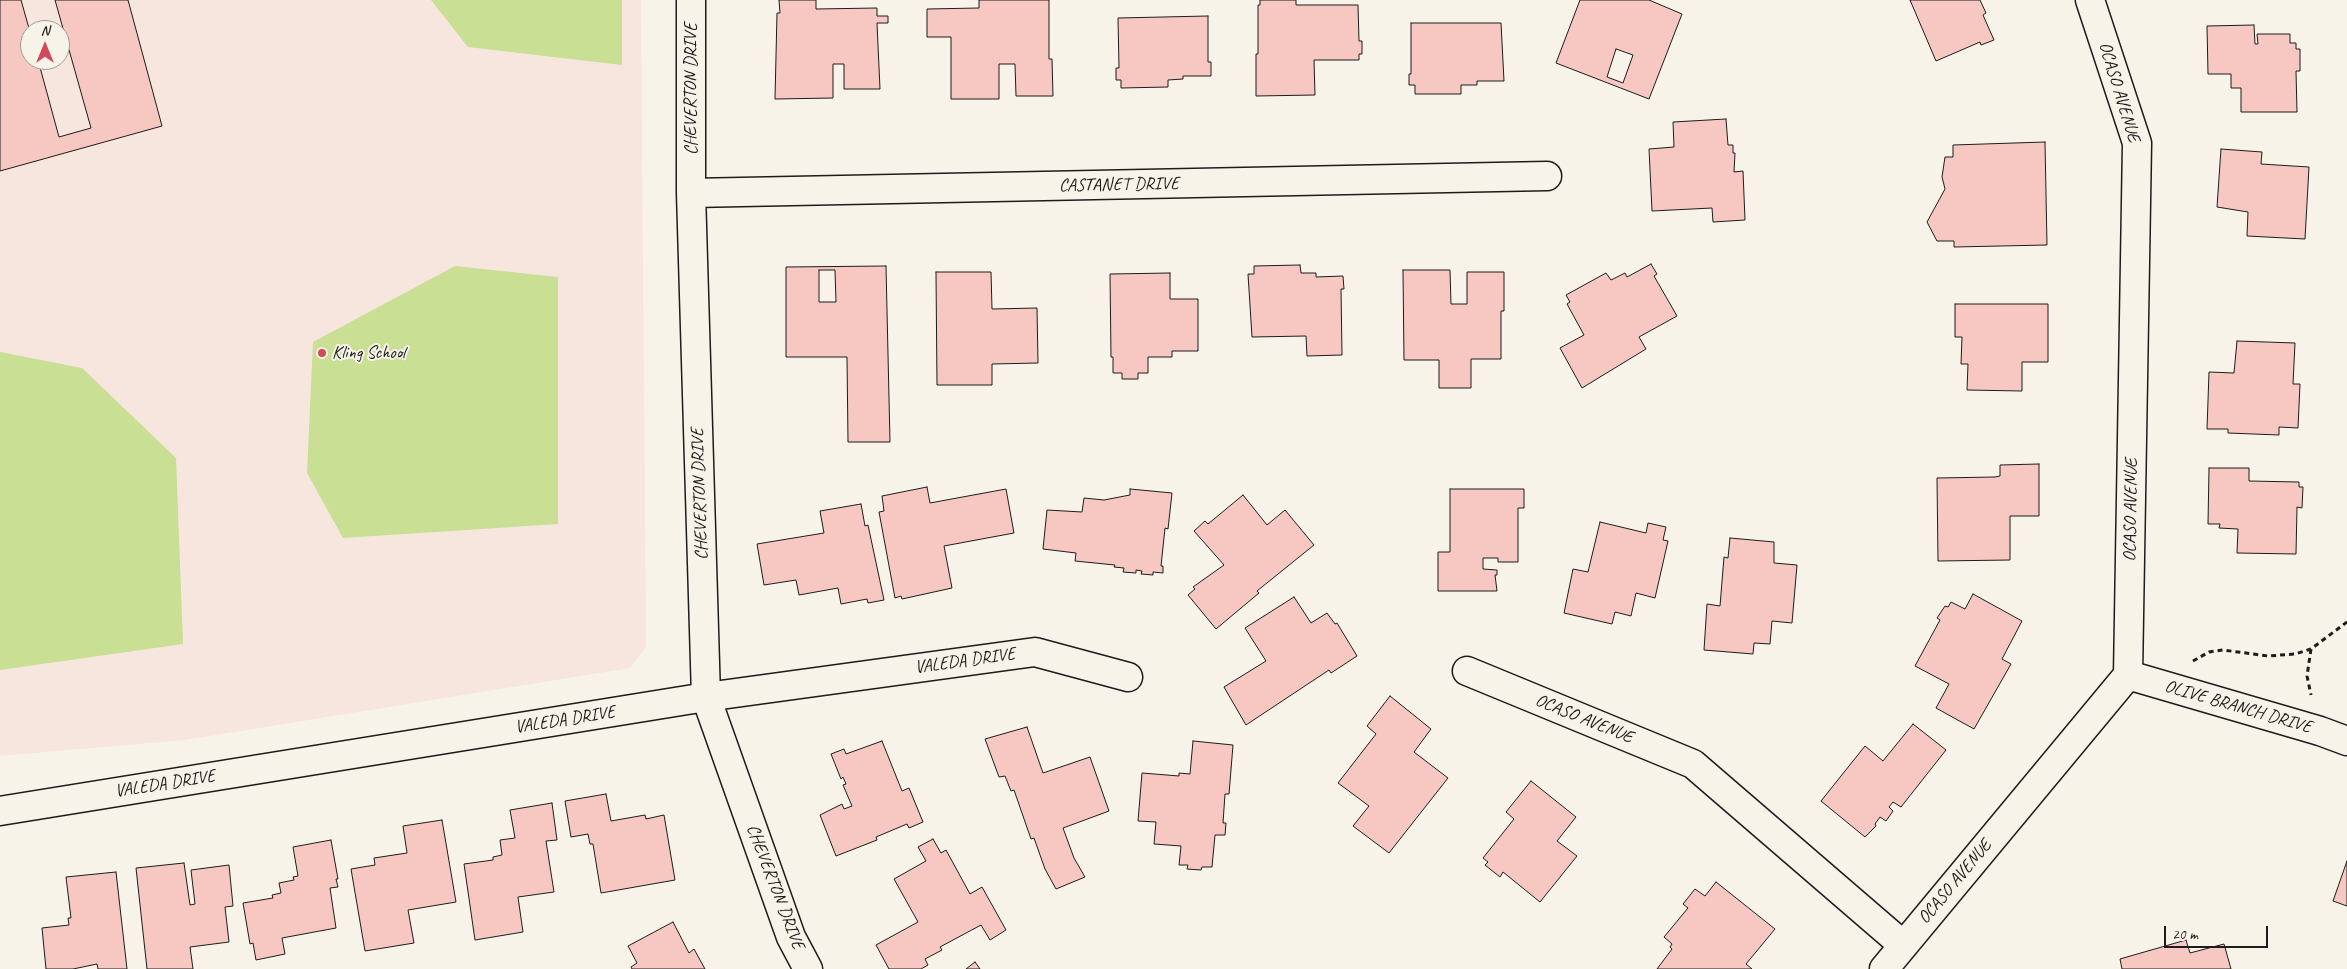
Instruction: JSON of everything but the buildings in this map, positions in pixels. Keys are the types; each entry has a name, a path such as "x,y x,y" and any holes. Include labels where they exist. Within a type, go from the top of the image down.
{"street":[{"name":"CHEVERTON DRIVE","path":"691,0 691,193 706,697 791,937 808,969"},
{"name":"OCASO AVENUE","path":"1884,969 2128,674 2137,144 2090,0"},
{"name":"CASTANET DRIVE","path":"691,193 1547,176"},
{"name":"VALEDA DRIVE","path":"0,811 706,697 1035,652 1128,677"},
{"name":"OCASO AVENUE","path":"1467,671 1693,764 1903,945"},
{"name":"OLIVE BRANCH DRIVE","path":"2128,674 2320,731 2347,741"}],"path":[{"path":"2192,661 2209,652 2223,650 2268,656 2294,654 2311,649 2347,622"},
{"path":"2311,649 2307,676 2312,701"}],"shaded area":[{"name":"Kling School","path":"0,0 641,0 646,647 630,668 185,740 0,756"}],"green space":[{"path":"431,0 622,0 622,65 468,47"},
{"path":"455,266 558,277 558,524 343,538 307,473 313,342"},
{"path":"0,352 82,368 176,458 183,644 0,670"}],"place":[{"name":"Kling School","path":"322,353"}]}
